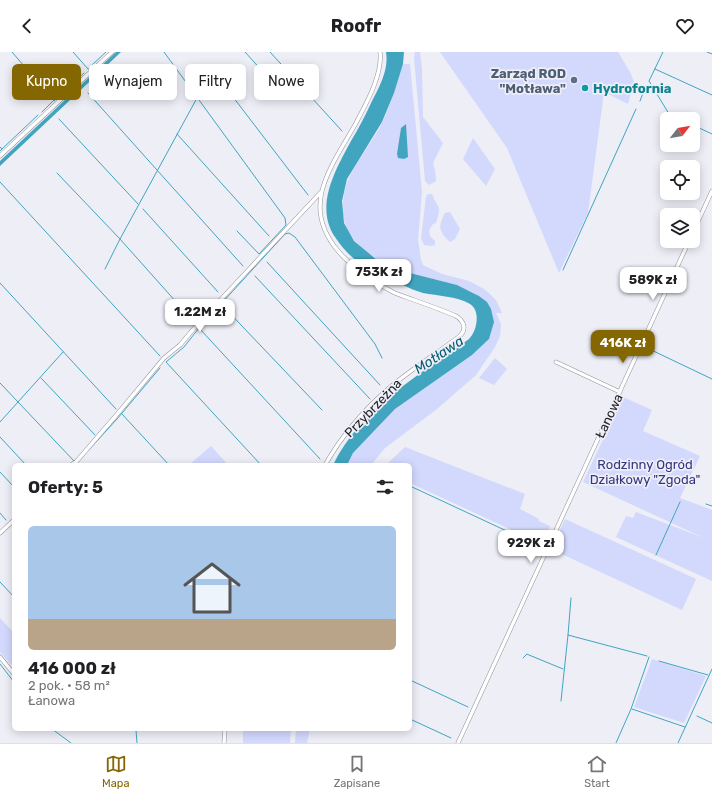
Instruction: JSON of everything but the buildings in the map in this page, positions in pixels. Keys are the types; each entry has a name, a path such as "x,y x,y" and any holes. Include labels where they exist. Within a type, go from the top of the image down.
{"street":[{"path":"0,156 112,52"},
{"name":"Przybrzeżna","path":"326,463 337,446 361,417 383,394 404,376 460,336 463,333 464,328 461,319 456,316 392,292 363,274 342,255 330,241 324,230 321,212 322,191 331,167 364,108 373,88 381,57 380,52"},
{"name":"Przybrzeżna","path":"74,463 164,358 180,345 196,325 322,191"},
{"path":"700,217 712,191"},
{"name":"Łanowa","path":"458,743 686,248"},
{"path":"556,362 620,392"},
{"path":"0,533 12,522"},
{"path":"0,657 12,672"},
{"path":"224,743 225,731"}],"green space":[{"path":"415,52 420,52 422,69 423,117 443,143 433,163 436,181 429,185 425,181 414,58"},
{"path":"440,52 618,52 630,72 634,82 628,104 604,92 588,213 559,273 507,148"},
{"path":"403,64 410,64 422,192 418,240 421,260 423,265 442,274 469,281 490,294 496,300 502,313 496,313 501,324 500,336 495,347 476,375 437,409 385,448 373,463 348,463 353,453 395,409 472,355 489,339 491,312 485,301 476,294 465,289 403,271 384,263 360,246 350,235 345,225 343,200 350,176 377,133 391,100"},
{"path":"473,138 495,169 486,186 463,159"},
{"path":"428,194 432,194 439,210 436,223 433,224 429,230 430,236 435,241 435,245 430,246 424,245 421,238 426,197"},
{"path":"450,212 460,229 455,239 450,242 443,235 440,225 445,213"},
{"path":"495,358 507,369 494,385 479,378"},
{"name":"Rodzinny Ogród Działkowy \"Zgoda\"","path":"623,397 652,410 643,431 700,456 680,498 712,510 712,581 616,537 626,516 633,518 636,512 704,538 583,482"},
{"path":"211,446 226,463 191,463"},
{"path":"405,447 525,494 520,509 550,526 542,544 412,484 412,463 388,463"},
{"path":"565,519 696,579 682,610 551,549"},
{"path":"0,618 12,631 12,666 0,652"},
{"path":"652,659 706,676 684,723 634,707"},
{"path":"243,731 291,731 290,743 243,743"},
{"path":"296,731 310,731 307,743 295,743"}],"shaded area":[{"path":"116,52 121,52 108,64 103,64"},
{"path":"386,52 404,52 403,64 394,93 382,122 347,179 342,201 344,223 354,241 377,260 402,271 457,285 479,296 487,302 491,309 494,322 489,339 472,355 395,409 353,453 348,463 334,463 359,426 375,410 411,380 469,339 474,331 477,321 476,311 465,301 423,293 383,277 365,267 342,246 335,237 329,225 327,200 334,176 339,163 381,83 387,58"},
{"path":"89,77 89,82 81,90 81,85"},
{"path":"65,100 70,100 0,166 0,161"},
{"path":"406,124 408,157 404,159 398,158 397,154 401,128"}],"waterway":[{"path":"12,52 54,101 84,73"},
{"path":"73,52 89,69"},
{"path":"93,64 106,52"},
{"path":"164,52 285,218 286,225 259,254 237,231"},
{"path":"245,52 256,64"},
{"path":"270,52 342,131"},
{"path":"663,52 649,81 668,112"},
{"path":"707,52 712,54"},
{"path":"655,69 712,95"},
{"path":"88,93 243,266"},
{"path":"640,101 643,93"},
{"path":"105,269 196,100"},
{"path":"235,100 308,195"},
{"path":"42,112 53,101"},
{"path":"563,270 636,109"},
{"path":"2,149 38,115"},
{"path":"59,119 138,204"},
{"path":"700,128 712,134"},
{"path":"177,134 269,236"},
{"path":"0,147 2,149 0,151"},
{"path":"57,173 120,239 194,322"},
{"path":"0,182 160,356"},
{"path":"143,209 218,292"},
{"path":"259,463 166,362 184,347 199,328 285,234 289,233 295,237 375,344 382,358"},
{"path":"267,262 380,385"},
{"path":"255,276 370,399"},
{"path":"0,283 116,409"},
{"path":"221,304 322,410"},
{"path":"199,328 320,459"},
{"path":"645,347 712,379"},
{"path":"0,422 63,352"},
{"path":"77,463 117,419 160,368"},
{"path":"41,378 95,435"},
{"path":"0,383 74,461"},
{"path":"122,414 167,463"},
{"path":"0,437 24,463"},
{"path":"0,472 12,485"},
{"path":"412,487 539,546"},
{"path":"656,555 680,502"},
{"path":"706,504 712,506"},
{"path":"0,513 6,520"},
{"path":"0,582 12,595"},
{"path":"571,598 568,635 647,656"},
{"path":"561,701 568,635"},
{"path":"523,658 527,654 563,669"},
{"path":"616,743 631,709 649,657"},
{"path":"659,661 708,675"},
{"path":"0,664 12,679"},
{"path":"678,743 712,669"},
{"path":"412,681 468,707"},
{"path":"632,709 685,727"},
{"path":"697,716 712,723"},
{"path":"412,720 451,738"},
{"path":"55,731 71,743"},
{"path":"136,731 137,743"}],"place":[{"name":"Zarząd ROD \"Motława\"","path":"574,80"},
{"name":"Hydrofornia","path":"585,88"}],"water label":[{"name":"Motława","path":"439,355"}]}
